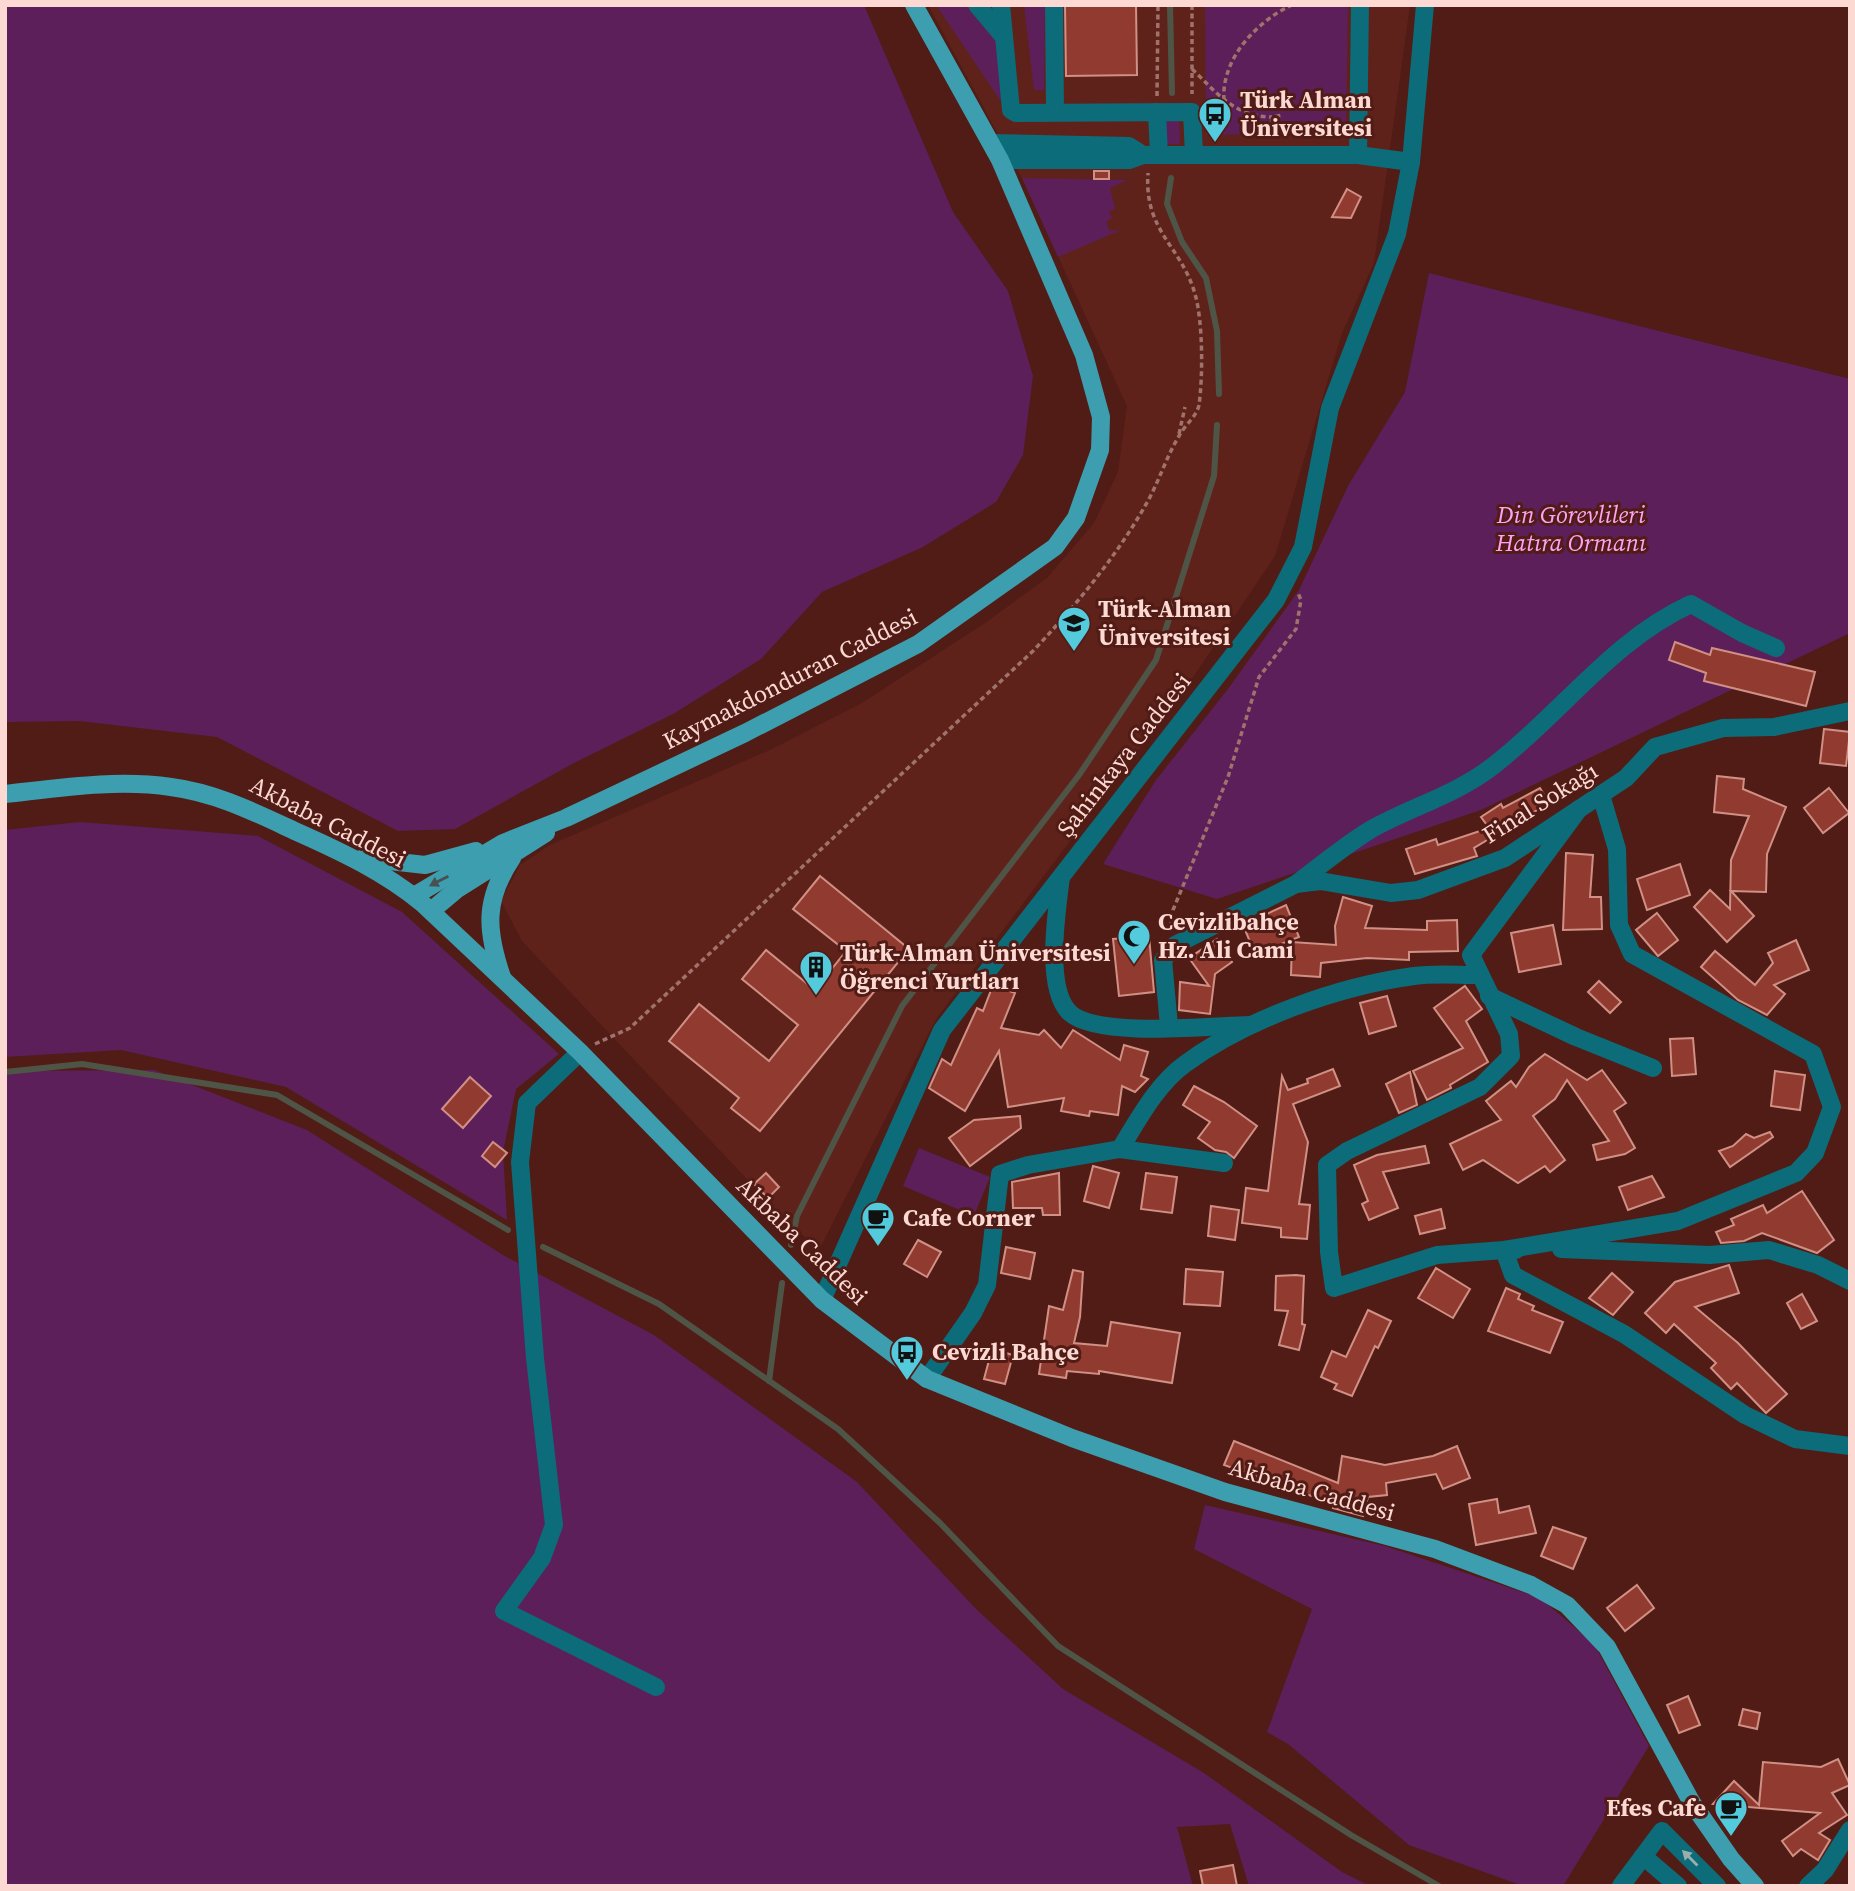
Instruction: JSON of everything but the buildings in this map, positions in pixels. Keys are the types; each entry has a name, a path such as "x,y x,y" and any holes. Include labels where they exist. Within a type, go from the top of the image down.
{"main road":[{"name":"Kaymakdonduran Caddesi","path":"509,848 745,733 918,644 1055,547 1076,518 1100,450 1101,416 1084,355 1000,160 914,5"},
{"name":"Akbaba Caddesi","path":"5,794 99,784 170,786 227,799 352,857 397,882 431,911 580,1052 822,1300 927,1379 1072,1438 1225,1492 1435,1549 1531,1585 1567,1605 1607,1647 1692,1803 1731,1859 1755,1886"},
{"path":"352,857 436,864 509,848"},
{"path":"414,896 509,848"},
{"path":"431,911 509,848"},
{"path":"503,980 491,934 490,908 509,848"}],"street":[{"path":"977,5 1004,37"},
{"path":"1001,5 1011,110 1016,113 1192,111 1194,154"},
{"path":"1054,5 1055,112"},
{"path":"1359,155 1360,5"},
{"name":"Şahinkaya Caddesi","path":"822,1300 942,1030 1276,600 1303,547 1330,408 1397,234 1411,162 1425,5"},
{"path":"1151,159 1157,112"},
{"path":"991,143 1129,146 1151,159"},
{"path":"1000,160 1129,160 1194,154 1359,155 1411,162"},
{"path":"1296,884 1371,830 1432,803 1491,768 1558,710 1605,660 1672,613 1691,604 1742,633 1776,648"},
{"name":"Final Sokağı","path":"1163,960 1175,945 1296,884 1320,881 1391,893 1418,890 1505,859 1626,778 1656,747 1723,728 1774,727 1850,711"},
{"path":"1504,1251 1678,1221 1750,1194 1796,1173 1815,1153 1832,1107 1813,1054 1632,954 1619,925 1617,849 1601,794"},
{"path":"1579,809 1471,955 1478,975 1509,1034 1511,1056 1479,1087 1347,1152 1327,1165 1329,1252 1334,1288 1437,1255 1504,1251 1604,1250 1710,1255 1769,1250 1818,1265 1850,1281"},
{"path":"1062,875 1056,912 1055,967 1059,992 1069,1012 1081,1020 1119,1029 1253,1025"},
{"path":"1163,960 1169,1026"},
{"path":"1120,1149 1148,1104 1183,1064 1253,1025 1324,995 1415,976 1478,975"},
{"path":"1489,996 1576,1037 1653,1068"},
{"path":"580,1052 527,1102 520,1162 535,1359 554,1525 542,1558 504,1611 656,1687"},
{"path":"927,1379 973,1313 987,1286 1000,1174 1028,1165 1120,1149 1223,1163"},
{"path":"1504,1251 1513,1275 1624,1334 1745,1415 1794,1439 1850,1446"},
{"path":"1808,1886 1825,1870 1850,1830"},
{"path":"1625,1884 1662,1831 1717,1886"},
{"path":"1643,1856 1678,1886"}],"path":[{"path":"1157,112 1158,5"},
{"path":"1192,5 1192,111"},
{"path":"1224,100 1225,84 1242,45 1264,22 1292,5"},
{"path":"1192,69 1224,100 1249,116 1283,115"},
{"path":"1272,117 1272,155"},
{"path":"580,1052 630,1028 1033,650 1073,608 1127,536 1179,436 1199,408 1201,318 1190,279 1151,214 1147,199 1151,159"},
{"path":"1179,436 1185,407"},
{"path":"1163,960 1173,911 1228,777 1259,677 1296,629 1301,600 1290,572"}],"shaded area":[{"name":"Türk-Alman Üniversitesi","path":"928,5 1410,5 1374,263 1342,333 1275,556 1189,683 936,1019 819,1250 780,1214 522,941 501,901 520,865 550,845 770,750 862,703 985,623 1047,578 1094,523 1118,472 1127,406 1022,178"}],"green space":[{"path":"5,5 864,5 953,212 1008,291 1033,376 1023,455 996,502 923,547 822,592 761,659 675,713 574,763 455,829 398,831 217,737 79,721 5,722"},
{"path":"936,5 965,5 999,44 1002,103"},
{"path":"1024,5 1045,5 1044,90 1034,90"},
{"path":"1205,5 1348,5 1346,133 1206,135"},
{"path":"1179,117 1180,144 1165,144 1164,118"},
{"path":"1022,178 1128,180 1110,188 1115,209 1109,211 1112,218 1106,222 1110,231 1121,230 1058,257"},
{"name":"Din Görevlileri Hatıra Ormanı","path":"1429,273 1850,379 1850,633 1481,810 1217,899 1103,864 1156,780 1228,689 1299,590 1348,486 1405,392"},
{"path":"80,822 258,836 402,912 559,1054 516,1089 503,1152 507,1220 286,1087 121,1050 5,1057 5,830"},
{"path":"154,1070 307,1130 503,1255 654,1335 857,1482 976,1609 1063,1689 1204,1773 1342,1872 1370,1886 1249,1886 1230,1824 1177,1827 1193,1886 5,1886 5,1071"},
{"path":"919,1148 990,1177 974,1216 903,1186"},
{"path":"1205,1505 1385,1546 1540,1598 1594,1644 1649,1746 1563,1886 1523,1886 1409,1845 1288,1744 1267,1732 1312,1609 1194,1549"}],"waterway":[{"path":"1170,5 1172,93"},
{"path":"1171,178 1167,204 1182,242 1206,278 1217,331 1219,394"},
{"path":"791,1245 797,1216 902,1006 1079,775 1156,660 1214,476 1217,425"},
{"path":"5,1072 82,1064 277,1095 508,1230"},
{"path":"543,1247 659,1304 838,1429 940,1523 1058,1646 1351,1835 1439,1886"},
{"path":"769,1381 782,1283"}],"place":[{"name":"Türk Alman Üniversitesi","path":"1215,144"},
{"name":"Türk-Alman Üniversitesi","path":"1074,653"},
{"name":"Cevizlibahçe Hz. Ali Cami","path":"1134,966"},
{"name":"Türk-Alman Üniversitesi Öğrenci Yurtları","path":"816,997"},
{"name":"Cafe Corner","path":"878,1248"},
{"name":"Cevizli Bahçe","path":"907,1382"},
{"name":"Efes Cafe","path":"1731,1838"}]}
